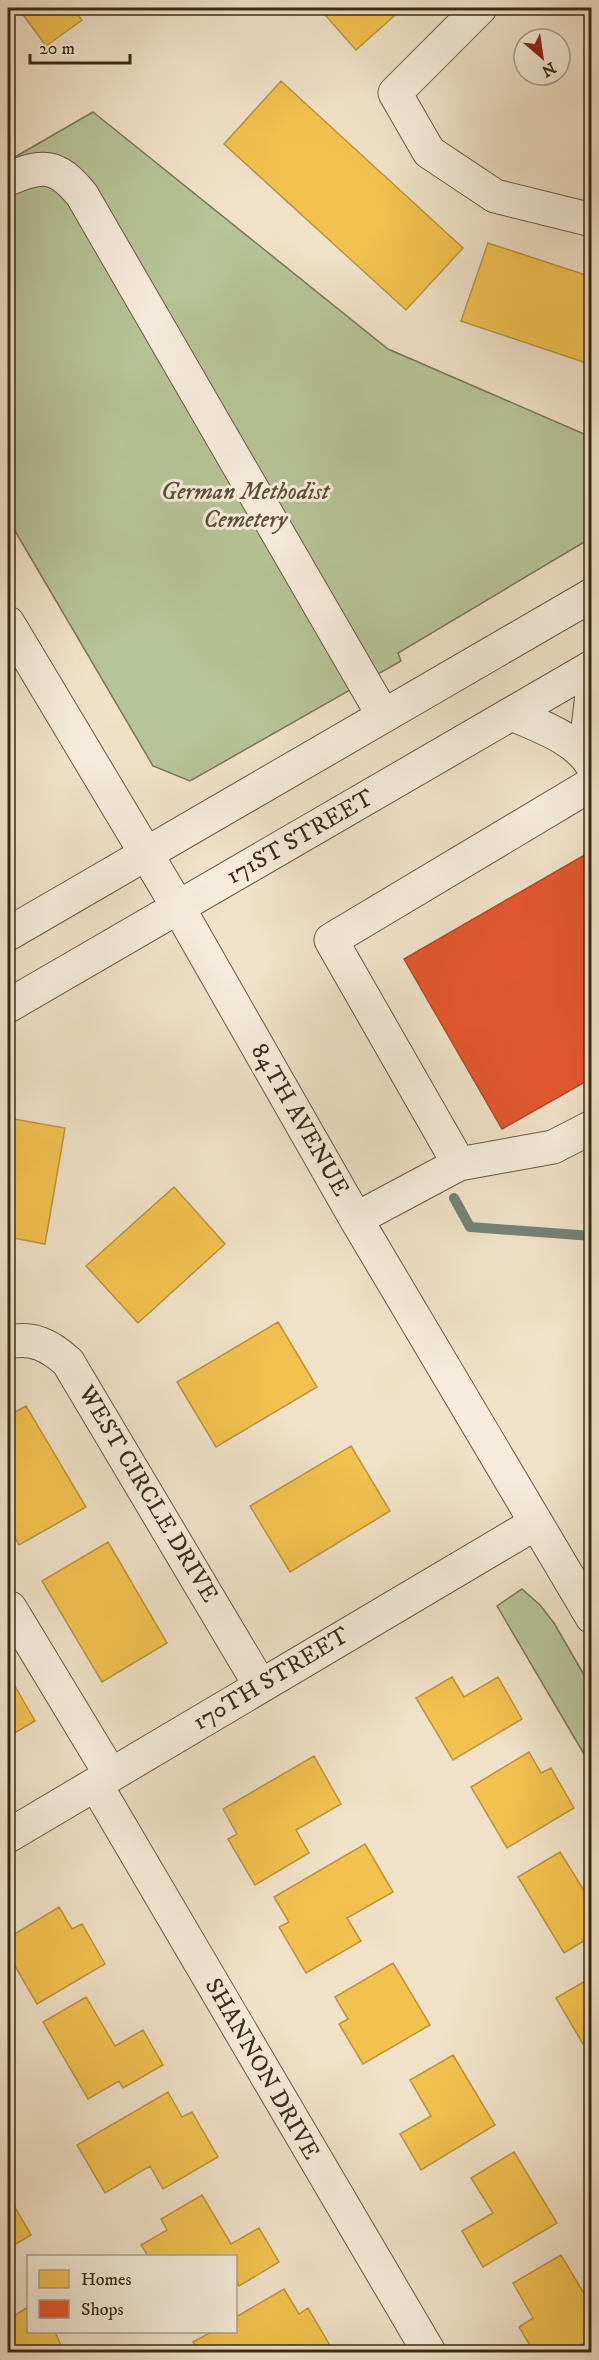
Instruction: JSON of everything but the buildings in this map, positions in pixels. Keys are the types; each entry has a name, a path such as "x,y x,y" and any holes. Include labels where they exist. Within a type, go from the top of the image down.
{"street":[{"path":"480,8 395,93 429,152 495,196 591,220"},
{"path":"8,179 30,171 47,170 62,173 82,195 383,716"},
{"path":"8,934 145,852 591,595"},
{"name":"84TH AVENUE","path":"8,623 178,907 356,1219 591,1617"},
{"name":"171ST STREET","path":"8,1006 591,667"},
{"path":"589,768 591,693"},
{"path":"512,714 552,732 589,768"},
{"path":"459,1164 331,940 589,768"},
{"path":"356,1219 459,1164 552,1147 591,1127"},
{"name":"WEST CIRCLE DRIVE","path":"8,1342 34,1340 53,1348 68,1362 260,1685"},
{"name":"170TH STREET","path":"8,1836 536,1523"},
{"name":"SHANNON DRIVE","path":"10,1608 103,1780 429,2352"}],"green space":[{"name":"German Methodist Cemetery","path":"93,112 388,349 591,437 591,538 398,653 401,661 190,781 153,766 8,519 8,161"},
{"path":"522,1589 540,1605 554,1623 591,1687 591,1766 497,1606"}],"waterway":[{"path":"454,1198 470,1227 592,1236"}]}
